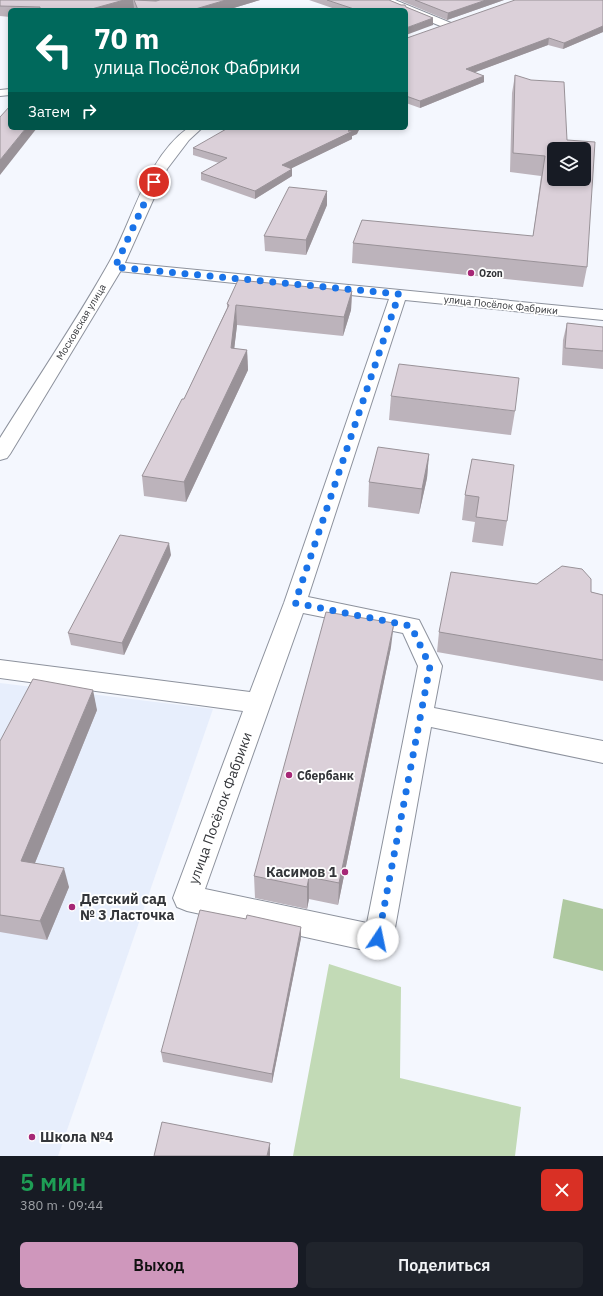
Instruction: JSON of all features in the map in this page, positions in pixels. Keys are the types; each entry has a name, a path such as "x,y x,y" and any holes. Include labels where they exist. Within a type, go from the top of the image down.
{"street":[{"path":"386,0 408,8"},
{"path":"408,8 451,24 433,30"},
{"name":"Московская улица","path":"0,454 115,267 160,168 184,137 193,130"},
{"name":"улица Посёлок Фабрики","path":"115,267 603,315"},
{"name":"улица Посёлок Фабрики","path":"295,603 411,626 430,666 378,939 187,898 295,603 399,294"},
{"path":"0,669 258,703"},
{"path":"421,715 603,752"}],"shaded area":[{"name":"Детский сад № 3 Ласточка","path":"0,683 213,709 58,1156 0,1156"}],"green space":[{"path":"563,899 603,909 603,971 553,958"},
{"path":"329,964 401,987 400,1078 521,1107 515,1156 293,1156"}],"building":[{"path":"0,0 124,0 95,8 0,6"},
{"path":"134,0 226,0 199,8 137,8"},
{"path":"327,0 389,0 405,5 406,7 433,18 408,27 408,8 351,8"},
{"path":"415,0 486,0 448,13"},
{"path":"515,0 603,0 603,26 564,43 549,38 466,69 484,76 420,101 408,97 408,38"},
{"path":"515,75 531,80 564,82 567,140 595,142 587,267 353,243 362,220 533,236 545,156 513,153"},
{"path":"8,108 8,130 24,130 0,160 0,117"},
{"path":"224,130 353,131 282,165 292,169 255,191 201,173 227,158 193,148"},
{"path":"289,187 327,191 306,240 264,236"},
{"path":"238,280 352,291 344,317 236,305 231,348 247,350 184,482 142,476 182,399 184,399 229,305 227,304"},
{"path":"567,323 603,327 603,351 565,348"},
{"path":"399,364 519,378 515,411 391,396"},
{"path":"378,447 429,454 422,489 369,482"},
{"path":"472,459 514,465 507,521 476,517 479,497 465,495"},
{"path":"120,535 169,543 122,643 68,633"},
{"path":"562,566 582,569 591,579 591,592 603,595 603,660 439,632 451,572 537,584"},
{"path":"326,612 394,623 339,883 309,877 307,887 254,876"},
{"name":"Детский сад № 3 Ласточка","path":"33,679 93,690 21,861 64,868 40,921 0,915 0,741"},
{"path":"200,910 246,919 247,915 301,927 272,1074 161,1052"},
{"path":"162,1122 270,1143 267,1156 154,1156"}],"place":[{"name":"Ozon","path":"471,273"},
{"name":"Сбербанк","path":"289,775"},
{"name":"Касимов 1","path":"345,872"},
{"name":"Детский сад № 3 Ласточка","path":"72,907"},
{"name":"Школа №4","path":"32,1137"}],"route":[{"path":"154,182 115,267 399,294 295,603 411,626 430,666 378,939"}]}
